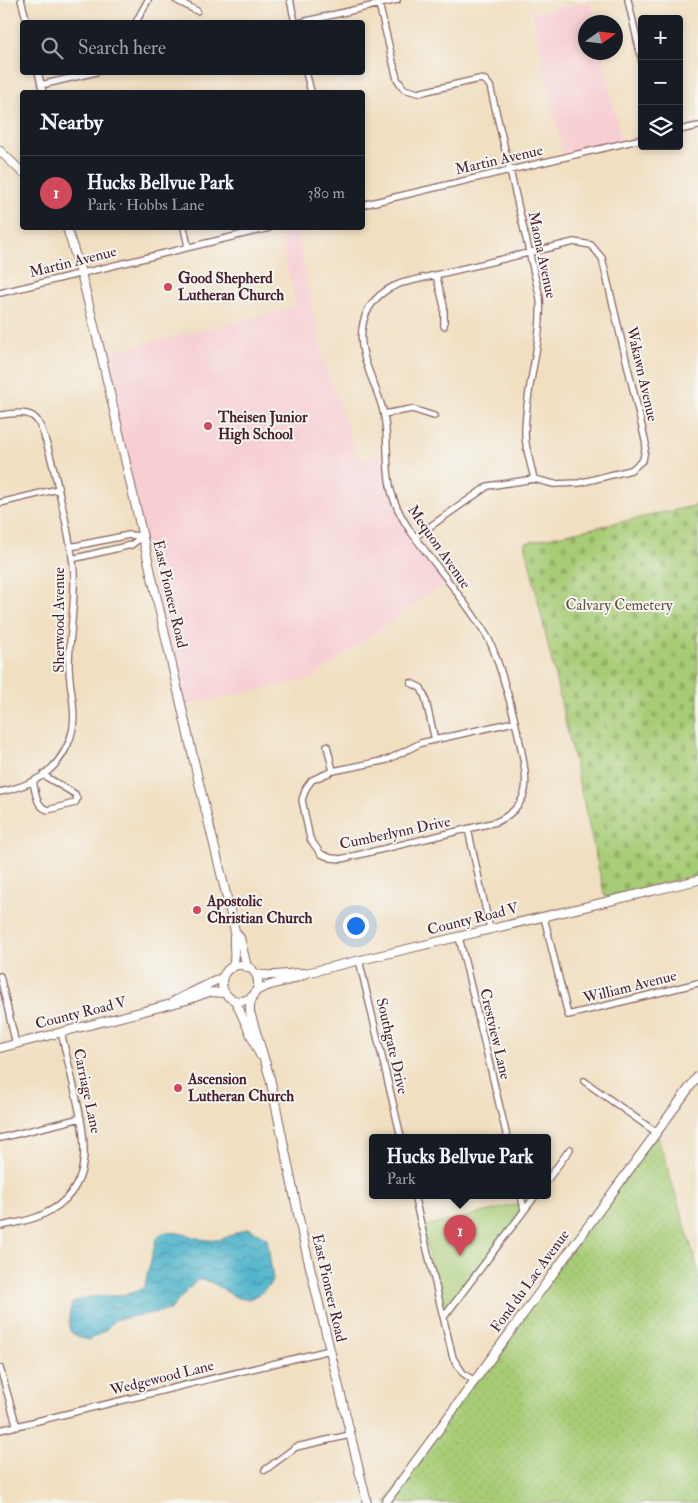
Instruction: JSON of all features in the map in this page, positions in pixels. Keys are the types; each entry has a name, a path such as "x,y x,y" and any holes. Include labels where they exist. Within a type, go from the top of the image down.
{"main road":[{"path":"0,151 20,170"},
{"name":"East Pioneer Road","path":"68,230 81,273 235,931 233,939 235,956 232,968"},
{"name":"County Road V","path":"255,994 266,986 297,979 306,973 698,880"},
{"path":"235,931 240,938 247,967 256,974 264,976 295,972 306,973"},
{"path":"247,967 232,968 223,977 226,993 235,1000 270,1078"},
{"path":"256,974 255,994 250,1004 250,1012 270,1078"},
{"name":"County Road V","path":"168,1004 223,977"},
{"name":"County Road V","path":"0,1048 209,992 226,993"},
{"path":"235,1000 245,1001 255,994"},
{"name":"Fond du Lac Avenue","path":"384,1503 698,1076"},
{"name":"East Pioneer Road","path":"270,1078 330,1350 368,1503"}],"street":[{"path":"21,0 26,20"},
{"path":"137,20 148,0"},
{"path":"176,0 197,11"},
{"path":"290,0 295,20"},
{"path":"310,20 378,2 397,0"},
{"path":"628,0 642,60"},
{"name":"Maona Avenue","path":"378,2 397,79 402,88 418,93 476,80 484,80 490,86 530,253 540,304 526,425 526,444 534,479"},
{"path":"39,75 42,90"},
{"path":"41,85 83,75"},
{"path":"307,75 310,90"},
{"path":"683,129 698,126"},
{"name":"Martin Avenue","path":"365,204 638,140"},
{"path":"184,230 188,246"},
{"name":"Martin Avenue","path":"0,293 260,230"},
{"name":"Wakawn Avenue","path":"530,253 580,242 591,245 600,254 646,449 642,463 628,472 572,484 554,484 534,479"},
{"name":"Mequon Avenue","path":"468,829 504,818 515,810 522,798 526,776 503,673 492,645 400,515 391,491 384,414 362,347 361,334 364,318 373,302 388,289 402,283 530,253"},
{"path":"436,275 444,306 444,326"},
{"path":"384,414 412,410 434,416"},
{"name":"Sherwood Avenue","path":"0,416 23,414 36,418 47,444 72,559 74,588 69,661 75,708 75,721 65,750 54,766 33,782 0,792"},
{"path":"415,537 484,488 534,479"},
{"path":"0,503 58,489"},
{"path":"70,547 129,535 143,536"},
{"path":"72,559 131,544 143,536"},
{"path":"411,683 421,688 425,697 435,740"},
{"name":"Cumberlynn Drive","path":"468,829 344,858 327,857 318,851 312,843 302,800 310,782 333,770 382,761 417,744 514,722"},
{"path":"326,746 333,770"},
{"path":"33,782 38,802 44,810 75,802 77,799 75,794 43,776"},
{"path":"468,829 490,929"},
{"name":"William Avenue","path":"544,917 568,1015 698,983"},
{"name":"Crestview Lane","path":"459,937 506,1134"},
{"name":"Southgate Drive","path":"359,960 400,1134"},
{"path":"0,979 16,1044"},
{"name":"Carriage Lane","path":"0,1226 44,1214 69,1194 78,1178 85,1159 85,1137 61,1032"},
{"path":"584,1081 657,1133"},
{"path":"0,1138 81,1118"},
{"path":"551,1175 570,1149"},
{"path":"415,1199 453,1358 463,1373 474,1381"},
{"path":"521,1199 524,1210"},
{"path":"444,1317 533,1199"},
{"name":"Wedgewood Lane","path":"0,1430 330,1350"},
{"path":"0,1368 17,1427"},
{"path":"264,1470 293,1449 350,1435"}],"shaded area":[{"path":"590,1 593,15 578,15 578,60 604,60 622,144 564,157 532,13"},
{"path":"278,230 296,230 324,362 359,460 389,452 391,491 398,511 448,581 310,679 181,706 101,354 296,307"}],"green space":[{"name":"Calvary Cemetery","path":"698,505 698,875 605,897 525,543"},
{"path":"657,1133 698,1269 698,1503 385,1503"},
{"path":"523,1203 524,1210 444,1317 422,1227"}],"water":[{"path":"249,1228 267,1238 273,1280 261,1293 251,1298 242,1299 207,1281 197,1280 170,1310 114,1320 105,1331 89,1340 77,1337 70,1331 69,1315 72,1303 89,1297 127,1294 144,1287 156,1240 162,1233 181,1233 201,1239 213,1240 224,1238"}],"place":[{"name":"Good Shepherd Lutheran Church","path":"168,287"},
{"name":"Theisen Junior High School","path":"208,426"},
{"name":"Apostolic Christian Church","path":"197,910"},
{"name":"Ascension Lutheran Church","path":"178,1088"},
{"name":"Hucks Bellvue Park","path":"460,1256"}]}
